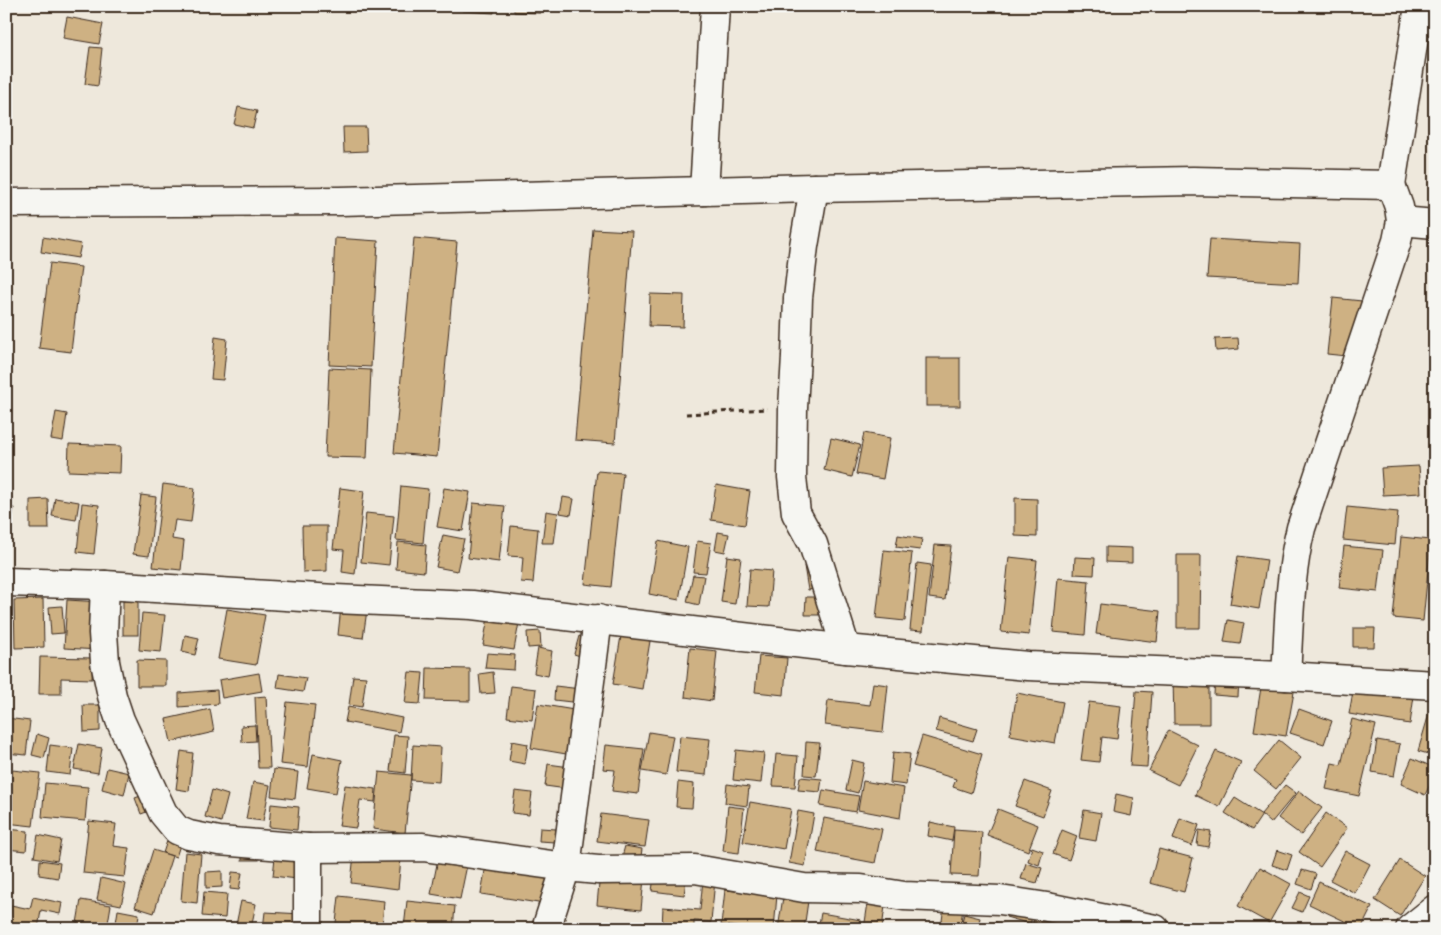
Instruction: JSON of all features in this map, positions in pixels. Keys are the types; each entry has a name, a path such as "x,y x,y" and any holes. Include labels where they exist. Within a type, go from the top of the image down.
{"street":[{"path":"704,191 715,6"},
{"path":"1286,676 1291,584 1295,551 1397,241 1401,221 1399,207 1391,185 1419,6"},
{"path":"6,203 340,201 814,188 1193,181 1391,185"},
{"path":"814,188 804,246 798,298 792,477 796,513 813,544 846,649"},
{"path":"1401,221 1435,224"},
{"path":"6,582 104,585 472,605 846,649 1028,666 1286,676 1435,685"},
{"path":"104,585 103,632 106,662 112,696 120,720 163,813 177,830 188,835 219,841 308,848 423,847 598,870 695,869 804,888 860,889 904,896 1000,900 1047,907 1155,929"},
{"path":"546,929 566,867 598,619"},
{"path":"308,848 308,929"},
{"path":"1410,929 1435,909"}],"path":[{"path":"686,414 793,408"}],"building":[{"path":"463,6 494,6 494,13 463,11"},
{"path":"514,6 540,6 540,13 514,12"},
{"path":"67,17 103,24 99,44 63,38"},
{"path":"90,47 102,48 98,86 85,84"},
{"path":"238,107 257,111 253,128 234,124"},
{"path":"343,127 366,127 367,151 344,152"},
{"path":"593,229 632,231 615,443 575,440"},
{"path":"43,237 81,244 78,258 41,252"},
{"path":"335,238 378,241 371,367 329,365"},
{"path":"414,238 457,242 437,457 394,453"},
{"path":"1210,239 1300,244 1298,283 1207,278"},
{"path":"50,263 81,267 71,352 39,348"},
{"path":"650,294 684,295 683,327 649,326"},
{"path":"1333,298 1362,301 1356,357 1327,354"},
{"path":"215,337 227,339 223,380 211,379"},
{"path":"1238,338 1239,349 1216,351 1215,339"},
{"path":"926,358 960,358 960,406 926,406"},
{"path":"329,368 371,370 367,458 325,457"},
{"path":"56,412 67,414 63,441 51,439"},
{"path":"864,433 890,438 883,479 856,474"},
{"path":"831,438 860,445 852,477 824,470"},
{"path":"69,444 121,446 120,473 68,471"},
{"path":"1419,466 1421,493 1383,495 1381,468"},
{"path":"597,471 623,473 611,587 585,584"},
{"path":"163,484 195,488 191,522 175,520 172,539 184,541 181,570 153,567"},
{"path":"716,485 750,491 745,525 711,520"},
{"path":"401,486 428,489 423,543 396,540"},
{"path":"340,488 364,491 355,574 342,572 344,550 333,549"},
{"path":"444,488 470,492 463,531 437,527"},
{"path":"141,495 156,497 149,556 133,554"},
{"path":"563,497 574,499 571,515 560,513"},
{"path":"55,498 79,502 76,520 52,516"},
{"path":"1015,498 1037,499 1037,537 1015,536"},
{"path":"48,499 49,529 30,529 30,500"},
{"path":"82,503 99,505 94,554 77,552"},
{"path":"473,503 505,506 499,562 468,558"},
{"path":"6,507 14,508 6,555"},
{"path":"1347,507 1398,512 1395,545 1343,540"},
{"path":"546,511 558,513 554,543 542,543"},
{"path":"366,513 394,516 389,565 361,562"},
{"path":"302,526 327,526 327,571 303,572"},
{"path":"511,526 538,529 533,583 521,582 523,557 508,556"},
{"path":"718,532 729,534 725,552 715,550"},
{"path":"443,535 464,539 457,571 436,567"},
{"path":"898,535 922,539 920,550 896,547"},
{"path":"1401,537 1431,540 1423,621 1393,618"},
{"path":"658,541 688,547 679,600 649,594"},
{"path":"697,541 711,543 706,573 693,572"},
{"path":"398,542 426,545 424,572 396,569"},
{"path":"935,545 951,546 945,600 929,598"},
{"path":"1344,546 1383,550 1378,592 1339,588"},
{"path":"1106,547 1132,548 1132,563 1106,562"},
{"path":"884,550 912,553 905,621 876,618"},
{"path":"1177,555 1201,555 1200,628 1177,628"},
{"path":"727,556 741,558 735,604 721,602"},
{"path":"1238,556 1267,560 1259,609 1230,604"},
{"path":"1009,557 1037,560 1029,635 1001,632"},
{"path":"1075,557 1095,558 1094,575 1074,574"},
{"path":"817,563 821,588 808,590 804,566"},
{"path":"917,563 931,565 923,631 910,630"},
{"path":"750,569 772,571 769,607 747,606"},
{"path":"693,575 704,576 699,605 687,602"},
{"path":"1058,578 1089,581 1085,635 1053,632"},
{"path":"806,597 820,597 819,615 805,615"},
{"path":"43,599 44,647 15,648 14,600"},
{"path":"67,600 101,602 99,650 64,648"},
{"path":"123,601 138,601 138,635 123,635"},
{"path":"1100,604 1160,611 1157,642 1096,634"},
{"path":"62,606 64,633 51,634 49,607"},
{"path":"341,607 367,610 363,638 338,635"},
{"path":"227,609 265,615 256,665 218,659"},
{"path":"489,612 520,617 514,650 483,645"},
{"path":"142,613 165,615 161,652 139,650"},
{"path":"1228,620 1244,623 1240,644 1224,642"},
{"path":"1353,628 1375,628 1374,647 1353,647"},
{"path":"622,630 651,635 642,689 613,684"},
{"path":"540,631 541,647 528,648 527,632"},
{"path":"185,635 199,638 195,655 182,652"},
{"path":"579,636 591,640 586,658 574,654"},
{"path":"538,648 552,651 548,676 534,673"},
{"path":"690,648 717,651 712,701 685,697"},
{"path":"487,653 515,655 514,670 485,668"},
{"path":"759,656 787,658 784,695 755,692"},
{"path":"40,657 93,658 92,679 61,678 61,694 39,694"},
{"path":"137,660 166,661 166,686 137,686"},
{"path":"427,668 470,669 470,701 426,700"},
{"path":"409,672 423,673 420,704 405,703"},
{"path":"493,672 495,693 481,694 479,674"},
{"path":"259,673 262,691 222,698 219,680"},
{"path":"279,674 306,678 303,692 277,688"},
{"path":"1263,675 1296,681 1286,736 1254,731"},
{"path":"353,676 366,677 362,707 349,705"},
{"path":"1209,676 1209,724 1174,724 1173,677"},
{"path":"1215,677 1239,678 1238,697 1214,695"},
{"path":"873,683 888,685 883,732 825,725 828,700 870,705"},
{"path":"511,686 536,689 532,720 507,717"},
{"path":"555,686 581,689 580,703 554,700"},
{"path":"1354,686 1414,696 1410,724 1349,714"},
{"path":"217,690 218,704 179,707 179,693"},
{"path":"1136,691 1152,692 1147,767 1130,766"},
{"path":"1017,693 1063,702 1055,743 1010,735"},
{"path":"266,696 270,768 258,768 255,697"},
{"path":"1435,697 1435,756 1418,751"},
{"path":"287,702 315,705 308,767 280,764"},
{"path":"1089,702 1121,706 1117,739 1102,737 1099,762 1081,760"},
{"path":"538,704 580,711 572,755 531,748"},
{"path":"83,705 100,705 100,731 84,732"},
{"path":"348,707 402,718 399,732 345,722"},
{"path":"210,709 214,732 171,742 166,719"},
{"path":"1299,709 1332,721 1324,744 1290,733"},
{"path":"6,718 30,721 26,755 6,753"},
{"path":"939,718 977,729 973,741 936,731"},
{"path":"1352,719 1376,725 1359,796 1326,789 1332,763 1341,765"},
{"path":"255,725 256,741 242,742 241,726"},
{"path":"1168,730 1198,745 1178,785 1149,771"},
{"path":"649,732 673,736 666,775 642,771"},
{"path":"37,734 49,738 44,758 32,755"},
{"path":"394,735 408,736 405,773 390,771"},
{"path":"680,736 710,739 706,775 676,772"},
{"path":"922,736 982,754 971,793 953,787 956,779 913,766"},
{"path":"1279,740 1301,758 1276,789 1254,771"},
{"path":"1377,740 1400,744 1394,776 1372,772"},
{"path":"512,741 528,744 525,764 509,761"},
{"path":"806,742 820,743 816,776 804,775"},
{"path":"79,744 102,748 98,773 74,769"},
{"path":"50,745 73,748 70,775 47,772"},
{"path":"413,745 441,747 439,782 411,780"},
{"path":"606,745 644,749 638,794 612,791 615,770 603,769"},
{"path":"736,750 764,753 761,783 733,780"},
{"path":"181,751 193,753 189,791 176,789"},
{"path":"1216,751 1241,762 1219,807 1195,795"},
{"path":"893,752 910,754 906,785 890,783"},
{"path":"313,754 342,760 336,793 307,788"},
{"path":"776,754 798,756 795,787 773,786"},
{"path":"1412,758 1435,768 1435,774 1425,795 1401,784"},
{"path":"852,760 864,763 858,793 846,790"},
{"path":"548,764 570,767 567,789 545,786"},
{"path":"107,768 129,773 124,795 102,789"},
{"path":"274,769 298,772 295,799 271,796"},
{"path":"12,770 40,773 33,826 6,823"},
{"path":"379,772 411,775 405,833 373,829"},
{"path":"800,777 822,779 820,792 798,790"},
{"path":"863,781 904,788 900,818 858,810"},
{"path":"1025,781 1052,791 1043,816 1015,806"},
{"path":"253,782 270,785 263,821 246,819"},
{"path":"678,782 694,784 692,808 676,807"},
{"path":"45,783 88,787 85,821 42,817"},
{"path":"727,784 749,787 747,806 725,803"},
{"path":"345,785 376,789 375,802 360,800 356,828 339,826"},
{"path":"1285,785 1296,793 1271,823 1261,814"},
{"path":"212,790 228,795 221,822 205,817"},
{"path":"823,790 859,796 856,812 820,806"},
{"path":"515,791 532,793 529,815 512,813"},
{"path":"1299,791 1322,808 1301,835 1278,818"},
{"path":"152,792 158,808 141,814 135,798"},
{"path":"1116,794 1134,798 1131,816 1113,812"},
{"path":"1235,798 1262,815 1252,830 1225,813"},
{"path":"750,802 791,809 784,849 743,842"},
{"path":"271,804 299,807 297,830 269,827"},
{"path":"728,806 744,808 739,853 723,851"},
{"path":"998,809 1038,825 1028,851 987,835"},
{"path":"1084,810 1101,813 1096,841 1079,838"},
{"path":"798,811 814,814 805,866 789,863"},
{"path":"1326,813 1347,828 1320,867 1299,852"},
{"path":"601,814 649,820 645,847 597,841"},
{"path":"824,818 882,829 875,863 817,852"},
{"path":"1180,818 1199,825 1192,846 1173,839"},
{"path":"89,821 116,824 113,846 129,848 125,877 83,873"},
{"path":"930,822 954,827 952,841 928,836"},
{"path":"540,828 556,829 555,842 539,841"},
{"path":"6,829 28,831 26,851 6,849"},
{"path":"954,830 982,832 979,876 951,875"},
{"path":"1062,830 1077,836 1069,860 1053,854"},
{"path":"1199,830 1211,832 1208,847 1197,845"},
{"path":"38,835 61,840 57,861 34,857"},
{"path":"168,838 181,842 176,857 163,853"},
{"path":"625,846 642,849 640,863 621,860"},
{"path":"1032,847 1043,851 1039,865 1028,861"},
{"path":"242,848 259,848 259,860 242,860"},
{"path":"276,848 301,851 297,879 273,876"},
{"path":"1159,849 1193,858 1184,892 1150,883"},
{"path":"153,850 172,856 154,913 135,907"},
{"path":"1277,850 1292,855 1287,870 1272,865"},
{"path":"1345,851 1370,864 1355,893 1330,880"},
{"path":"185,852 201,854 197,903 181,901"},
{"path":"354,854 401,859 398,889 351,883"},
{"path":"438,859 467,865 460,899 431,894"},
{"path":"487,859 557,870 551,905 481,894"},
{"path":"40,860 60,863 58,878 39,875"},
{"path":"1400,860 1425,876 1400,916 1375,900"},
{"path":"1026,863 1042,868 1037,883 1021,879"},
{"path":"1260,867 1291,884 1269,923 1238,906"},
{"path":"655,870 687,873 684,895 652,891"},
{"path":"1302,870 1316,874 1311,889 1297,884"},
{"path":"222,871 222,887 206,888 206,872"},
{"path":"232,872 242,873 239,890 230,889"},
{"path":"600,873 644,878 641,910 597,905"},
{"path":"101,878 126,884 121,905 97,900"},
{"path":"703,879 715,880 711,922 694,921 694,929 662,927 663,907 700,910"},
{"path":"1319,882 1372,907 1361,929 1309,904"},
{"path":"725,890 777,895 774,929 754,929 721,925"},
{"path":"204,892 227,894 225,918 202,916"},
{"path":"1300,892 1309,896 1302,912 1292,908"},
{"path":"339,896 384,901 382,928 336,923"},
{"path":"869,896 886,898 882,929 864,929"},
{"path":"33,897 62,903 60,914 41,910 38,929 8,925 11,905 30,909"},
{"path":"783,897 808,901 804,929 778,929"},
{"path":"945,899 964,902 960,929 941,928"},
{"path":"81,900 111,905 107,929 76,929"},
{"path":"241,901 256,904 251,928 236,925"},
{"path":"407,901 455,906 453,929 404,928"},
{"path":"1010,901 1035,908 1030,924 1006,917"},
{"path":"1036,908 1059,913 1056,929 1032,929"},
{"path":"118,910 139,914 137,929 115,929"},
{"path":"265,912 302,914 301,929 263,929"},
{"path":"821,913 861,920 859,929 818,929"},
{"path":"964,914 980,918 977,929 960,929"},
{"path":"995,922 1018,929 993,929"}]}
